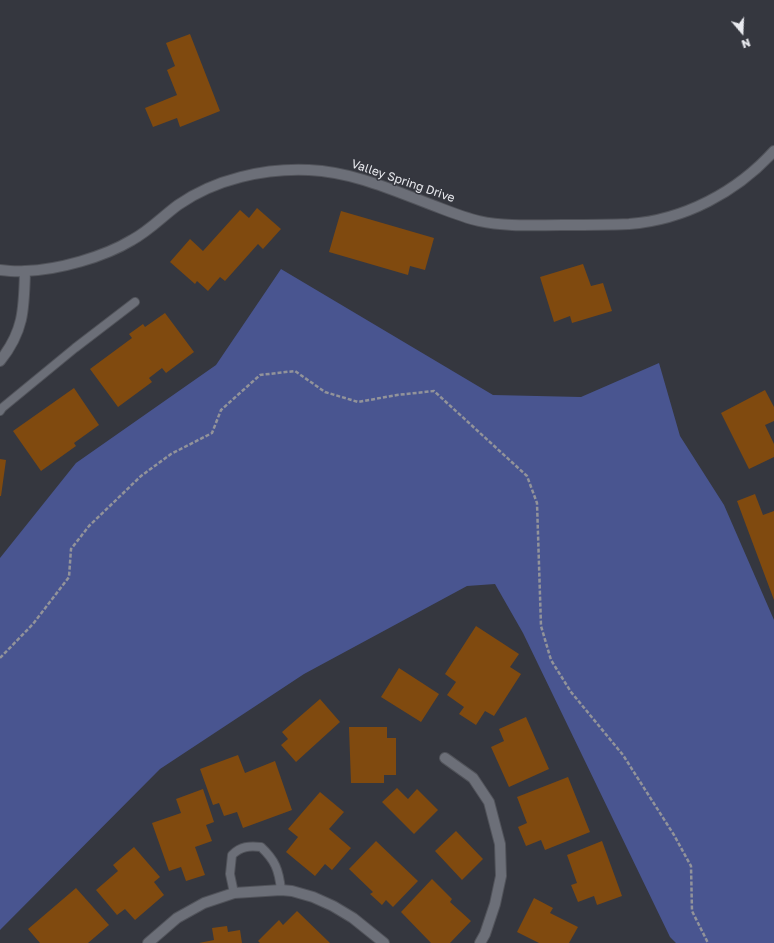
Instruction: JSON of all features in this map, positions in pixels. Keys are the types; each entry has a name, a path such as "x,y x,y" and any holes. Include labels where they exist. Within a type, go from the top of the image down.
{"street":[{"name":"Valley Spring Drive","path":"0,270 26,271 64,266 99,255 133,240 180,204 208,189 236,179 263,172 287,170 335,172 365,180 480,221 514,226 630,224 661,219 693,209 724,193 765,162 774,151"},
{"path":"0,361 10,349 18,330 24,309 26,271"},
{"path":"444,758 473,778 489,802 500,844 501,876 495,904 485,934 480,943"},
{"path":"148,943 177,918 204,903 234,893 281,890 292,891 313,897 333,906 353,918 384,943"}],"lane":[{"path":"0,411 75,348 135,302"},
{"path":"234,893 230,874 232,855 238,848 252,846 261,847 271,856 279,873 281,890"}],"path":[{"path":"0,658 34,624 69,577 71,549 89,526 141,476 171,454 212,433 221,410 260,375 295,371 324,392 358,402 397,395 434,391 527,476 537,503 540,626 551,660 571,692 623,755 674,835 691,866 692,911 708,943"}],"shaded area":[{"path":"281,269 493,395 581,397 659,363 680,436 724,505 774,620 774,943 676,943 670,937 523,633 495,584 467,586 304,674 160,769 0,930 0,558 76,463 216,365"}],"building":[{"path":"190,34 220,111 180,127 177,118 153,127 145,108 177,95 167,70 175,66 166,43"},
{"path":"257,208 281,229 263,249 258,244 225,281 220,277 208,291 197,281 195,284 170,262 190,239 203,251 240,210 249,218"},
{"path":"341,211 434,238 425,270 410,266 408,275 329,252"},
{"path":"583,264 591,286 603,283 612,311 572,323 570,316 554,322 540,277"},
{"path":"165,313 194,352 166,373 162,368 149,378 152,382 118,407 90,369 132,338 129,334 143,324 145,327"},
{"path":"74,388 99,425 74,443 76,446 41,471 13,431"},
{"path":"765,390 774,407 774,421 765,425 774,444 774,457 749,469 721,413"},
{"path":"0,459 6,460 1,496 0,496"},
{"path":"755,494 763,515 774,511 774,600 737,501"},
{"path":"476,626 519,654 510,667 521,674 494,716 485,711 476,725 459,714 464,707 447,695 456,682 445,674"},
{"path":"399,668 439,694 421,722 381,697"},
{"path":"320,699 340,722 296,762 281,745 288,739 282,732"},
{"path":"526,717 549,769 509,787 491,747 504,741 499,729"},
{"path":"349,727 387,727 387,738 396,738 396,775 384,775 384,783 351,783"},
{"path":"238,755 245,773 275,761 292,810 243,828 237,812 224,816 219,803 213,805 200,769"},
{"path":"568,777 590,832 545,850 541,840 526,846 518,827 527,823 517,797"},
{"path":"397,788 408,799 417,789 438,810 414,834 382,802"},
{"path":"203,789 214,822 206,825 212,841 195,847 205,875 186,881 181,867 169,871 152,823 181,813 176,799"},
{"path":"320,792 344,812 329,829 351,848 332,870 325,864 315,876 286,852 298,837 288,829"},
{"path":"456,831 483,859 462,880 435,851"},
{"path":"376,841 418,881 393,907 386,900 382,905 370,894 373,892 349,869"},
{"path":"602,841 622,896 597,905 594,896 578,902 571,885 577,883 567,855"},
{"path":"134,847 160,877 154,882 164,895 135,920 125,909 117,915 96,890 118,871 113,865"},
{"path":"432,879 452,899 450,902 471,921 450,943 431,943 401,912"},
{"path":"76,888 109,925 88,943 40,943 28,929"},
{"path":"534,898 553,908 550,913 578,927 569,943 539,943 517,932"},
{"path":"297,911 330,943 260,943 258,941 279,920 283,925"},
{"path":"227,926 228,932 240,930 242,943 199,943 214,940 212,928"}]}
